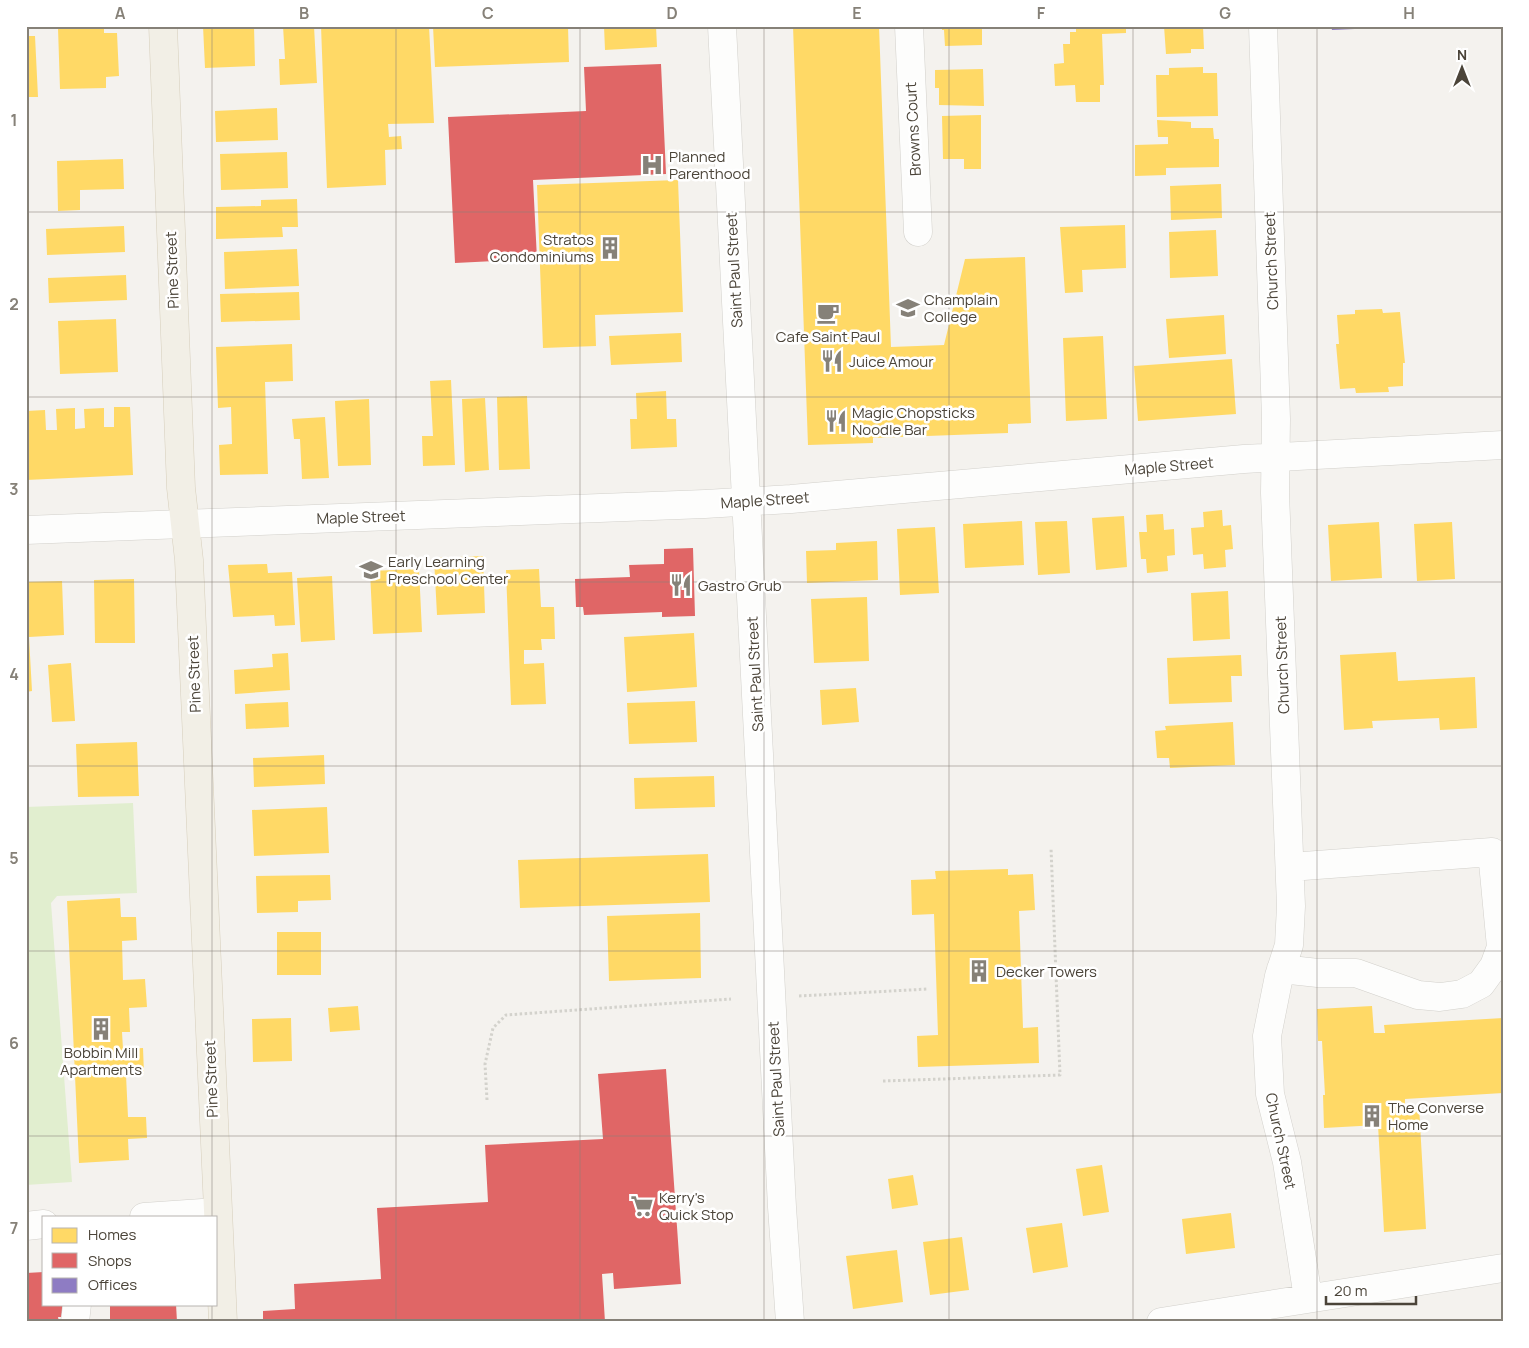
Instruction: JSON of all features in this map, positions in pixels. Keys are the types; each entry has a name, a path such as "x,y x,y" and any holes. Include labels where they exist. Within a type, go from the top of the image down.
{"main road":[{"name":"Pine Street","path":"163,26 181,488 190,570 217,1216"},
{"name":"Pine Street","path":"218,1268 223,1322"}],"street":[{"name":"Saint Paul Street","path":"722,26 790,1322"},
{"name":"Browns Court","path":"908,26 918,232"},
{"name":"Church Street","path":"1263,26 1276,419 1275,493 1290,867 1289,945 1267,1036 1270,1094 1287,1162 1308,1298"},
{"name":"Maple Street","path":"26,530 747,502 1276,457 1503,445"},
{"path":"1282,968 1318,972 1356,972 1418,996 1440,998 1462,994 1481,984 1494,966 1501,947 1492,852 1290,867"},
{"path":"159,1216 217,1212"},
{"path":"26,1226 42,1224"},
{"path":"1161,1322 1503,1268"},
{"path":"75,1322 77,1306"}],"path":[{"path":"883,1081 1060,1075 1051,848"},
{"path":"796,996 928,989"},
{"path":"487,1100 486,1064 493,1028 506,1016 731,999"}],"green space":[{"path":"133,803 137,893 57,896 51,903 72,1182 26,1185 26,1150 29,1150 26,1082 26,807"}],"building: Homes":[{"path":"104,26 104,33 117,33 119,76 106,77 106,88 60,89 58,28"},
{"path":"203,26 254,26 255,66 205,68"},
{"path":"283,26 314,26 317,83 280,85 279,59 285,59"},
{"path":"321,26 429,26 434,123 388,124 389,137 401,136 402,149 385,150 386,185 327,188"},
{"path":"433,26 568,26 569,62 435,67"},
{"path":"604,26 656,26 657,47 605,50"},
{"name":"Champlain College","path":"793,26 879,26 891,347 944,345 965,259 1025,257 1031,423 1008,424 1008,433 873,438 873,443 808,445"},
{"path":"942,26 982,26 982,45 945,46"},
{"path":"1076,26 1126,26 1126,33 1102,34 1104,85 1100,85 1100,102 1076,102 1075,85 1055,86 1054,64 1064,63 1063,44 1070,44 1070,32 1076,32"},
{"path":"1164,26 1203,26 1204,49 1191,49 1191,53 1166,54"},
{"path":"26,36 35,36 38,97 26,97"},
{"path":"1203,67 1203,73 1217,73 1218,116 1157,117 1156,75 1169,75 1169,68"},
{"path":"983,69 984,106 939,105 939,88 935,88 935,70"},
{"path":"277,108 278,140 216,142 215,111"},
{"path":"981,115 981,169 964,169 964,159 943,159 942,116"},
{"path":"1157,120 1191,122 1191,128 1213,128 1214,139 1219,139 1219,167 1166,168 1166,175 1135,176 1135,145 1168,144 1168,137 1158,137"},
{"path":"287,152 288,188 221,190 220,154"},
{"path":"123,159 124,189 80,190 80,210 58,211 57,161"},
{"name":"Stratos Condominiums","path":"678,180 683,312 595,315 596,346 543,348 537,185"},
{"path":"1221,184 1222,218 1171,220 1170,186"},
{"path":"297,199 298,227 282,227 283,237 216,239 216,207 261,206 261,200"},
{"path":"1125,225 1126,268 1082,270 1083,292 1065,293 1060,227"},
{"path":"124,226 125,252 47,255 46,229"},
{"path":"1216,230 1218,276 1170,278 1169,232"},
{"path":"297,249 299,286 225,289 224,252"},
{"path":"126,275 127,300 49,303 48,278"},
{"path":"299,292 300,320 221,322 220,294"},
{"path":"1382,309 1383,313 1400,312 1405,363 1403,363 1403,386 1388,387 1389,392 1356,393 1355,388 1340,389 1336,344 1339,344 1337,315 1355,314 1355,310"},
{"path":"1224,315 1226,354 1169,358 1166,319"},
{"path":"116,319 118,372 60,374 58,321"},
{"path":"681,333 682,362 611,365 609,336"},
{"path":"1103,336 1107,419 1066,421 1063,338"},
{"path":"292,344 293,381 265,382 268,474 220,475 219,445 232,444 231,407 218,408 216,347"},
{"path":"1232,359 1236,414 1138,421 1134,366"},
{"path":"451,380 455,465 423,466 422,436 433,436 430,381"},
{"path":"666,391 667,419 676,419 677,447 631,449 630,419 637,419 636,393"},
{"path":"527,396 530,469 499,470 497,397"},
{"path":"485,398 489,470 465,472 462,399"},
{"path":"369,399 371,465 338,466 335,401"},
{"path":"114,407 130,407 133,475 26,480 26,411 45,410 46,430 57,430 56,409 75,408 75,429 85,428 84,409 104,408 104,427 114,427"},
{"path":"325,417 329,478 302,479 300,439 294,439 292,419"},
{"path":"1222,510 1223,526 1231,525 1233,549 1225,550 1226,567 1204,569 1203,554 1193,555 1191,528 1204,527 1203,512"},
{"path":"1163,514 1164,530 1174,529 1175,555 1167,556 1168,571 1147,573 1146,559 1141,559 1139,532 1147,532 1146,515"},
{"path":"1124,516 1127,567 1096,570 1092,518"},
{"path":"1022,521 1024,565 965,568 963,524"},
{"path":"1067,521 1070,573 1038,575 1035,522"},
{"path":"1379,522 1382,578 1331,581 1328,525"},
{"path":"1452,522 1455,579 1417,581 1414,524"},
{"path":"935,527 939,593 900,595 897,529"},
{"path":"877,541 878,580 807,583 806,551 836,550 836,543"},
{"path":"483,556 485,613 437,615 434,558"},
{"path":"267,564 268,573 292,572 295,625 275,626 274,615 233,617 228,565"},
{"path":"419,569 422,632 373,634 370,571"},
{"path":"539,569 541,607 554,607 555,639 541,639 542,650 524,650 524,664 544,663 546,704 511,705 506,570"},
{"path":"332,576 335,640 301,642 297,578"},
{"path":"134,579 135,643 95,643 94,580"},
{"path":"62,581 64,635 29,637 32,691 26,692 26,582"},
{"path":"1228,591 1230,639 1193,641 1191,593"},
{"path":"867,597 869,661 814,663 811,599"},
{"path":"694,633 697,687 627,692 624,637"},
{"path":"1396,652 1398,681 1475,677 1477,728 1440,730 1439,718 1372,721 1373,728 1344,730 1340,655"},
{"path":"288,653 290,690 235,694 234,670 273,667 272,654"},
{"path":"1241,655 1242,676 1231,676 1232,702 1169,704 1167,658"},
{"path":"71,663 75,721 52,722 48,665"},
{"path":"856,688 859,722 822,725 820,690"},
{"path":"695,701 697,742 629,744 627,703"},
{"path":"288,702 289,727 246,729 245,704"},
{"path":"1233,722 1235,765 1170,768 1169,758 1157,758 1155,731 1166,730 1165,726"},
{"path":"137,742 139,796 78,797 76,744"},
{"path":"324,755 325,784 254,787 253,758"},
{"path":"714,776 715,807 635,809 634,778"},
{"path":"327,807 329,853 254,856 252,810"},
{"path":"708,854 710,902 520,908 518,860"},
{"name":"Decker Towers","path":"1008,869 1008,875 1033,874 1035,910 1019,911 1023,1028 1038,1027 1039,1063 918,1067 917,1036 938,1035 934,914 912,915 911,880 936,879 935,871"},
{"path":"330,875 331,900 298,901 298,912 257,913 256,876"},
{"name":"Bobbin Mill Apartments","path":"120,898 121,917 136,917 137,940 122,941 123,980 145,979 147,1007 129,1008 130,1032 122,1032 123,1049 143,1048 144,1074 126,1075 128,1117 146,1117 147,1138 128,1139 129,1160 79,1163 67,901"},
{"path":"700,913 701,978 609,981 607,916"},
{"path":"277,932 321,932 321,975 277,975"},
{"path":"358,1006 360,1030 330,1032 328,1008"},
{"name":"The Converse Home","path":"1372,1006 1374,1033 1385,1033 1384,1025 1503,1018 1503,1093 1405,1099 1405,1107 1419,1106 1426,1229 1384,1232 1378,1125 1324,1128 1323,1095 1325,1095 1322,1041 1318,1041 1317,1009"},
{"path":"291,1018 292,1061 253,1062 252,1019"},
{"path":"1102,1165 1109,1212 1083,1216 1076,1169"},
{"path":"913,1175 918,1205 892,1209 888,1179"},
{"path":"1231,1213 1235,1248 1186,1254 1182,1219"},
{"path":"1062,1223 1068,1267 1033,1273 1026,1228"},
{"path":"962,1237 969,1290 930,1295 923,1242"},
{"path":"897,1250 903,1302 853,1309 846,1256"}],"building: Shops":[{"path":"661,64 666,174 533,180 537,259 455,263 448,117 586,111 584,67"},
{"path":"693,548 695,616 662,617 662,612 584,615 583,607 576,607 575,579 630,577 629,565 664,564 664,549"},
{"path":"666,1069 681,1284 614,1289 613,1273 602,1274 605,1322 263,1322 263,1311 295,1309 294,1284 381,1279 377,1208 488,1202 485,1145 603,1139 598,1074"},
{"path":"42,1272 42,1306 67,1306 68,1317 58,1317 59,1322 26,1322 26,1273"},
{"path":"110,1306 176,1306 177,1322 110,1322"}],"building: Offices":[{"path":"1331,26 1377,26 1377,28 1332,30"}],"place":[{"name":"Planned Parenthood","path":"652,165"},
{"name":"Stratos Condominiums","path":"610,248"},
{"name":"Champlain College","path":"908,308"},
{"name":"Cafe Saint Paul","path":"828,313"},
{"name":"Juice Amour","path":"832,361"},
{"name":"Magic Chopsticks Noodle Bar","path":"836,421"},
{"name":"Early Learning Preschool Center","path":"371,570"},
{"name":"Gastro Grub","path":"681,585"},
{"name":"Decker Towers","path":"979,971"},
{"name":"Bobbin Mill Apartments","path":"101,1029"},
{"name":"The Converse Home","path":"1372,1116"},
{"name":"Kerry's Quick Stop","path":"642,1206"}]}
